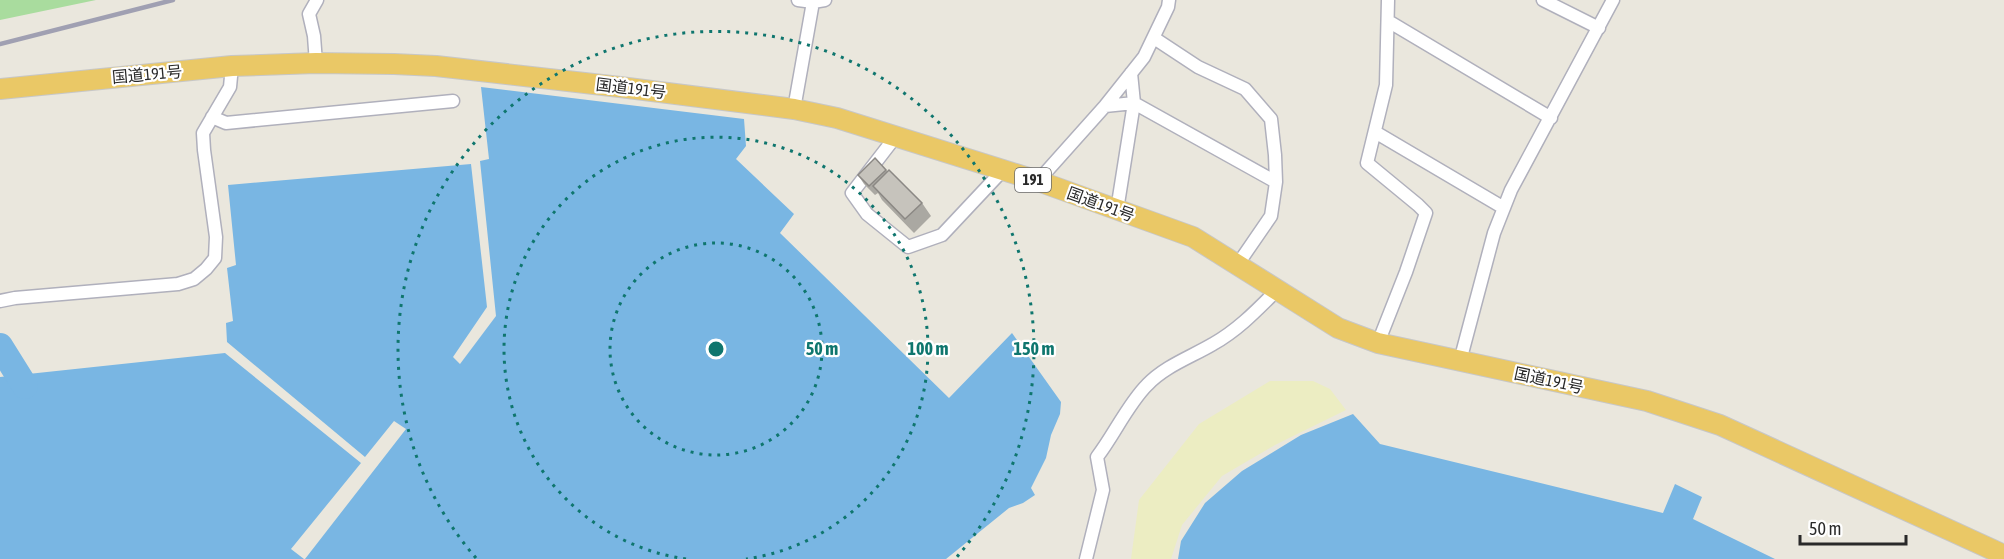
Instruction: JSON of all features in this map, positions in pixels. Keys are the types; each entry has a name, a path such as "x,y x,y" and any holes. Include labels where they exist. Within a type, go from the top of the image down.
{"highway":[{"name":"国道191号","path":"0,89 232,66 316,63 435,66 794,109 837,118 1038,181 1192,237 1338,328 1378,343 1647,401 1720,425 2004,555"}],"street":[{"path":"304,0 314,36 316,63"},
{"path":"309,14 317,0"},
{"path":"794,109 819,1 798,0"},
{"path":"1038,181 1144,57 1154,39 1169,0"},
{"path":"1378,343 1426,213 1366,163 1386,85 1388,0"},
{"path":"1543,0 1599,28"},
{"path":"1460,361 1494,233 1511,190 1613,0"},
{"path":"1388,21 1551,118"},
{"path":"1154,39 1198,66 1245,89 1271,118 1276,182 1271,216 1238,264"},
{"path":"0,302 15,298 178,284 194,279 206,269 215,258 216,237 203,132 230,87 232,66"},
{"path":"1117,210 1134,103 1131,74"},
{"path":"212,117 226,123 453,101"},
{"path":"1105,105 1134,103 1276,182"},
{"path":"1375,132 1504,208"},
{"path":"896,136 852,192 867,214 908,247 942,235 1003,170"},
{"path":"1086,559 1103,490 1097,457 1130,406 1145,386 1161,372 1214,344 1240,327 1276,290"}],"green space":[{"path":"0,0 96,0 0,20"}],"sand":[{"path":"1270,381 1313,381 1330,389 1346,410 1275,445 1222,476 1182,525 1171,559 1131,559 1139,500 1199,424"}],"water":[{"path":"481,87 744,119 746,146 736,159 794,214 780,233 949,398 1012,333 1061,402 1060,414 1051,435 1046,458 1031,488 1035,495 1009,508 946,559 305,559 406,429 394,421 365,457 227,342 226,323 233,321 227,268 236,265 228,185 471,164 487,307 453,357 460,364 496,316 480,161 489,159"},
{"path":"225,353 361,463 291,549 304,559 0,559 0,377"},
{"path":"1353,414 1380,444 1663,513 1675,484 1702,497 1693,519 1775,559 1178,559 1181,541 1205,503 1242,471 1301,435"}],"building":[{"path":"875,158 886,170 869,186 858,175"},
{"path":"889,170 922,203 905,219 873,186"}],"waterway":[{"path":"0,346 25,386"}],"railway":[{"path":"0,44 173,0"}]}
